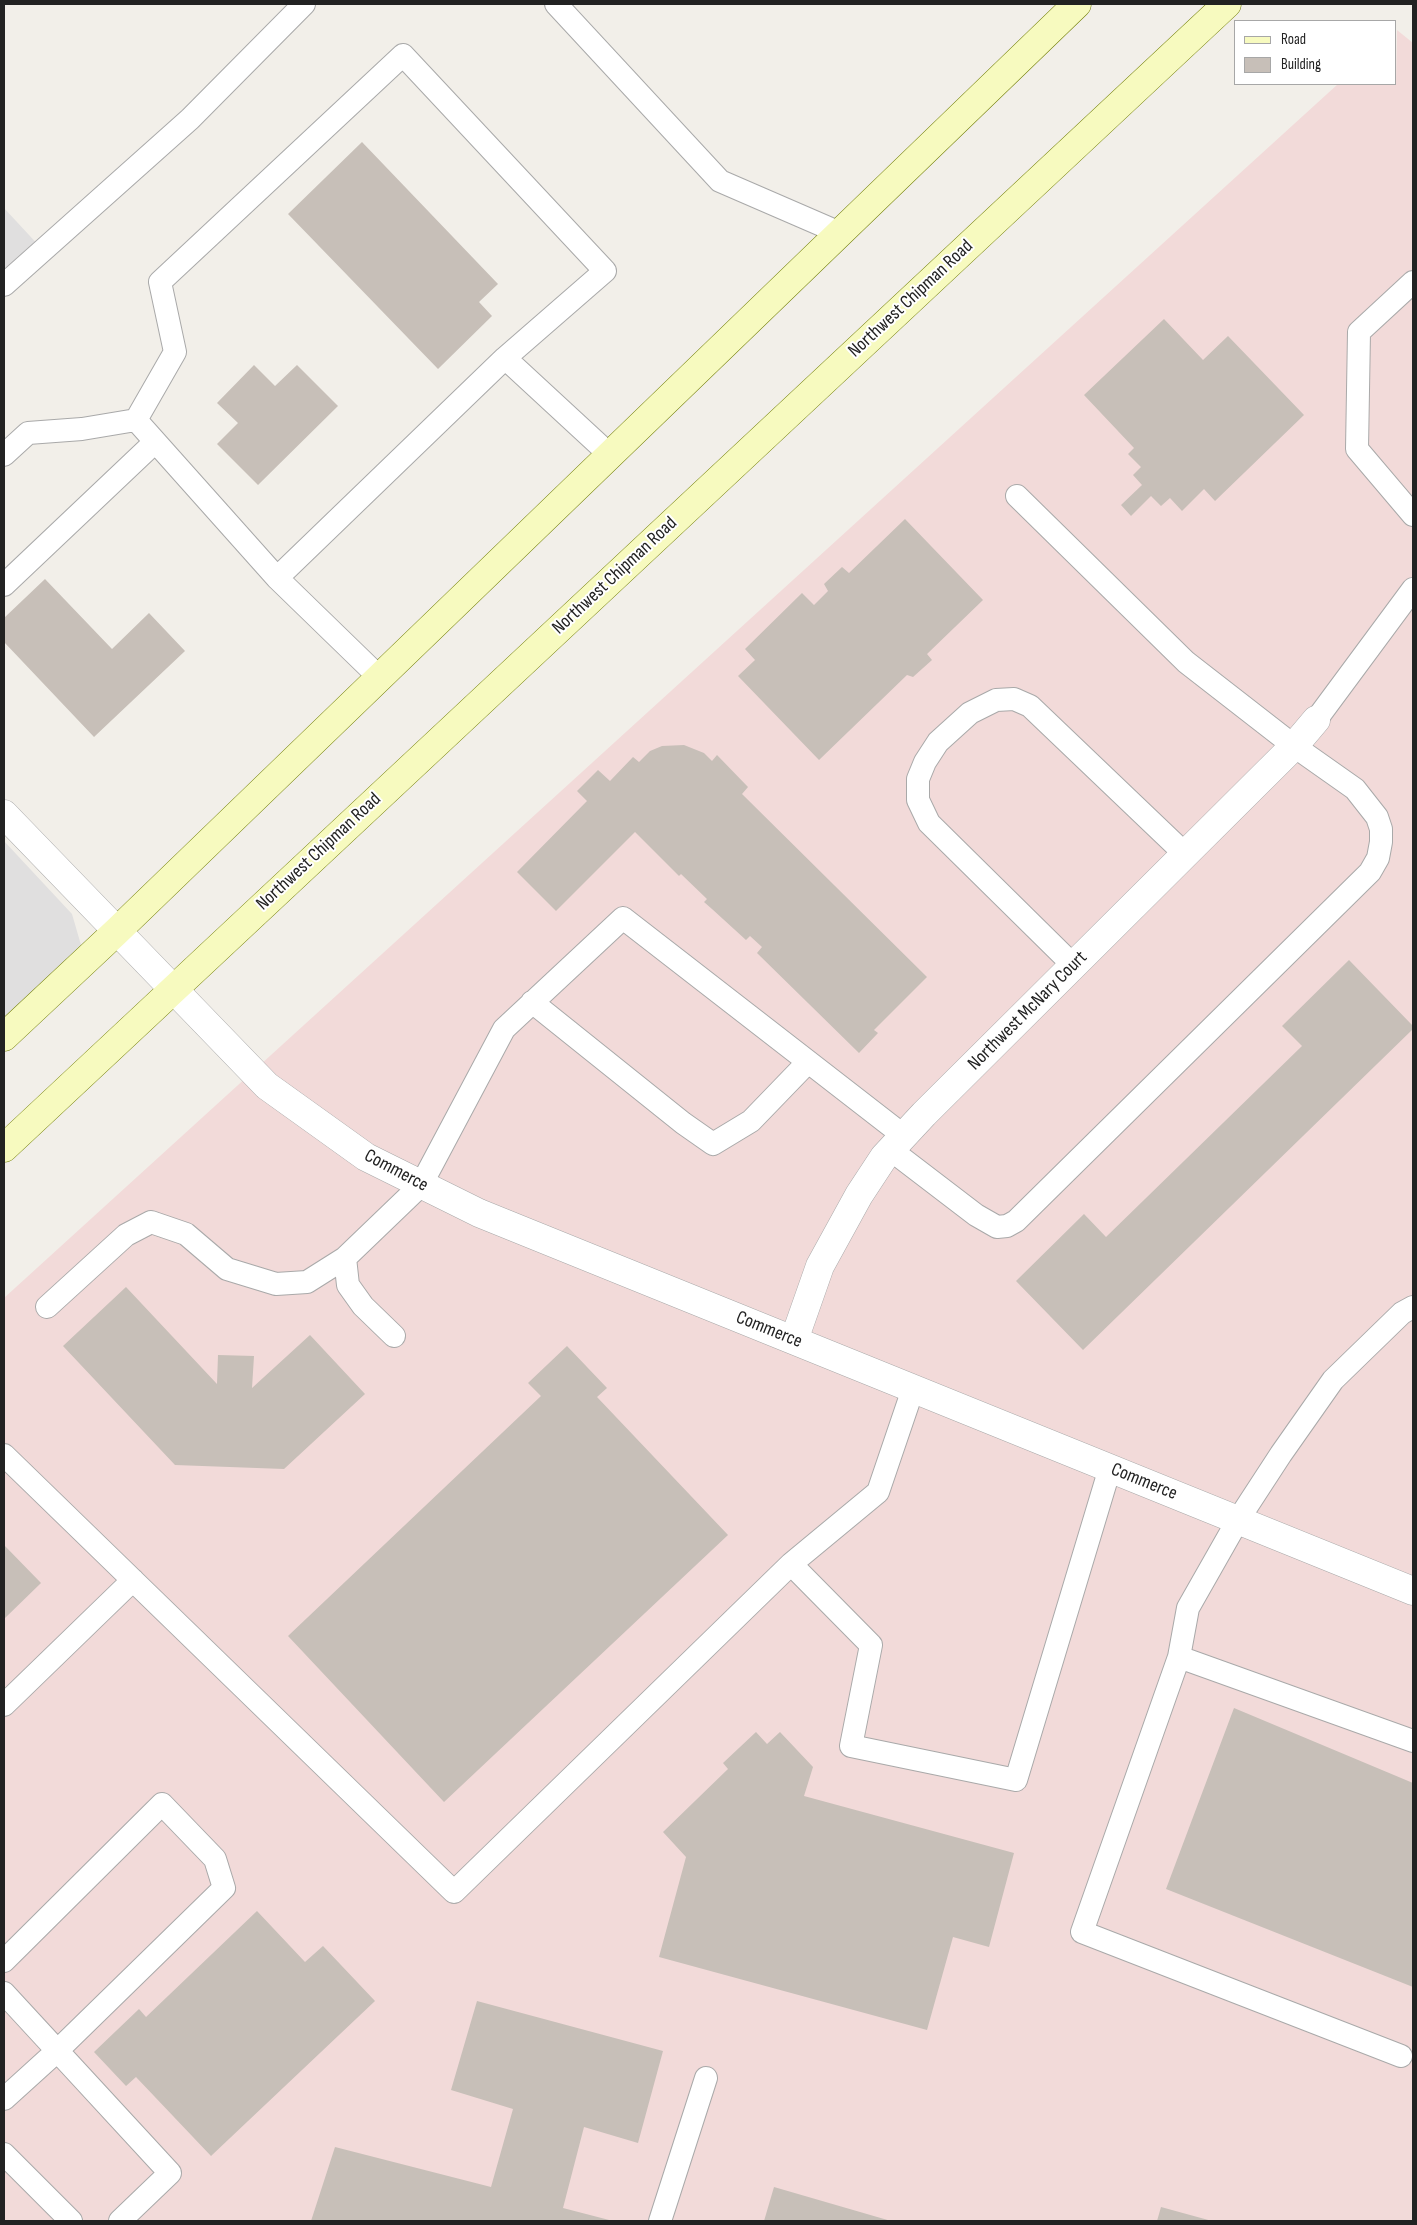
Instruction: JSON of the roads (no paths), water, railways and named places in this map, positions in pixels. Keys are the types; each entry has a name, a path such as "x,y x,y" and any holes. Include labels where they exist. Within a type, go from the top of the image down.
{"main road":[{"path":"4,1037 380,678 1077,4"},
{"name":"Northwest Chipman Road","path":"4,1148 1227,4"}],"street":[{"name":"Northwest McNary Court","path":"794,1340 820,1266 859,1195 884,1157 1073,965 1294,746 1316,720"},
{"name":"Commerce","path":"4,814 172,990 267,1086 366,1157 479,1213 1413,1591"}],"lane":[{"path":"4,285 190,118 304,4"},
{"path":"556,4 720,181 840,233"},
{"path":"136,420 175,352 160,282 403,56 605,270 505,358 277,578"},
{"path":"1413,282 1359,332 1356,449 1413,515"},
{"path":"505,358 610,455"},
{"path":"136,420 277,578 380,678"},
{"path":"4,455 28,433 82,429 136,420"},
{"path":"4,585 155,442"},
{"path":"47,1307 126,1235 151,1222 186,1234 227,1269 276,1284 307,1282 345,1258 421,1185 504,1029 623,918 808,1062 976,1215 997,1227 1006,1226 1016,1221 1370,872 1378,858 1381,829 1377,817 1355,788 1294,746 1186,662 1016,496"},
{"path":"1316,720 1413,589"},
{"path":"1073,965 928,823 918,800 918,779 925,762 938,742 970,713 996,700 1014,699 1030,706 1185,854"},
{"path":"532,1002 682,1122 713,1144 751,1121 808,1062"},
{"path":"345,1258 348,1285 363,1306 394,1336"},
{"path":"1401,2056 1082,1932 1179,1657 1188,1608 1238,1520 1280,1454 1334,1380 1402,1313 1413,1307"},
{"path":"4,1455 454,1892 791,1564 878,1492 913,1389"},
{"path":"791,1564 871,1645 851,1746 1016,1780 1110,1468"},
{"path":"4,1705 133,1580"},
{"path":"1179,1657 1413,1741"},
{"path":"4,1961 162,1804 215,1859 224,1888 57,2051 4,2099"},
{"path":"4,1992 170,2173 120,2221"},
{"path":"660,2221 706,2078"},
{"path":"4,2154 71,2221"}]}
